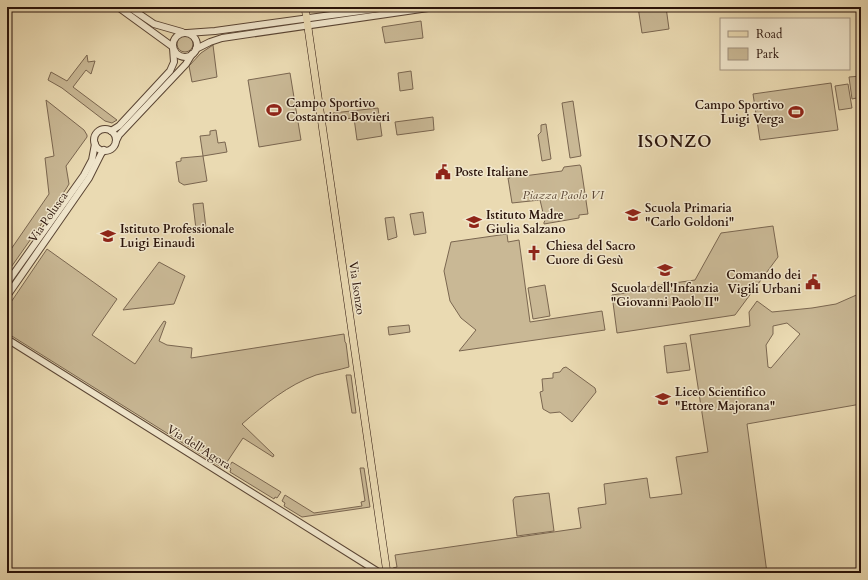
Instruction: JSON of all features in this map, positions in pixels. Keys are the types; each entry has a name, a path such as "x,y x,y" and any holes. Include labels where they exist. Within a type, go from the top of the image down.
{"main road":[{"name":"Via Isonzo","path":"305,7 387,573"}],"street":[{"path":"118,7 173,47 181,56 189,56 194,52 197,46 196,39 191,34 154,24 129,7"},
{"path":"307,22 390,7"},
{"path":"173,47 173,42 177,35 186,33 215,32 435,7"},
{"name":"Via Polusca","path":"7,296 89,178 104,150 112,148 120,135 186,64 194,52 210,42 220,38 307,22"},
{"name":"Via Polusca","path":"7,283 84,175 92,160 95,144 94,138 98,132 103,129 112,131 120,126 170,71 174,62 173,47"},
{"path":"112,131 115,135 116,141"},
{"path":"95,144 101,150 104,150"},
{"name":"Via dell'Agora","path":"7,339 380,573"}],"green space":[{"path":"638,7 666,7 669,29 642,33"},
{"path":"421,21 423,38 385,43 382,27"},
{"path":"185,36 191,38 193,44 191,50 185,52 179,50 177,44 179,38"},
{"path":"213,45 217,77 192,82 189,66 201,53"},
{"path":"87,55 88,62 95,61 91,74 86,70 73,87 117,120 112,123 105,121 62,88 48,80 51,72 67,81"},
{"path":"411,71 413,89 400,91 398,73"},
{"name":"Campo Sportivo Costantino Bovieri","path":"290,73 301,140 259,147 248,80"},
{"path":"861,76 861,97 852,99 849,77"},
{"name":"Campo Sportivo Luigi Verga","path":"831,83 838,130 760,140 753,94"},
{"path":"848,84 852,108 839,110 835,86"},
{"path":"46,100 84,130 87,137 66,166 69,184 7,273 7,255 49,194 45,158 54,156"},
{"path":"573,101 581,156 570,158 562,103"},
{"path":"378,108 382,136 357,140 354,118 334,120 333,113"},
{"path":"433,117 434,130 397,135 395,122"},
{"path":"546,124 551,159 542,161 538,135 541,132 541,125"},
{"path":"216,130 218,143 225,142 227,152 203,156 200,136 210,135 210,131"},
{"path":"203,156 207,181 184,185 179,182 176,162 181,161 181,158"},
{"name":"Piazza Paolo VI","path":"580,165 588,214 579,215 579,218 544,224 545,221 540,200 512,203 508,178 510,178 510,175 516,177 562,171 564,167"},
{"path":"203,203 206,228 196,229 193,204"},
{"path":"423,212 426,233 414,235 410,214"},
{"path":"394,217 397,237 388,240 385,218"},
{"path":"773,226 778,257 735,315 617,333 612,295 632,292 632,289 695,280 721,233"},
{"path":"507,234 508,242 519,240 530,322 602,311 605,330 459,351 476,330 461,318 450,301 444,271 451,242"},
{"path":"47,249 117,299 92,335 135,364 164,321 166,322 159,341 167,345 192,348 191,358 344,334 349,367 316,375 296,384 268,402 242,424 274,455 273,457 243,438 225,465 223,464 221,467 7,333 7,308"},
{"path":"159,262 185,276 174,304 123,310"},
{"path":"545,285 550,316 533,319 528,288"},
{"path":"861,293 861,404 747,424 767,573 393,573 393,568 397,567 395,555 581,528 578,508 606,504 604,484 647,478 650,498 682,494 676,457 708,452 690,335 750,326 749,312 757,301 772,312 836,304","holes":["787,323 800,334 771,368 768,367 766,345 773,334 773,326"]},
{"path":"409,325 410,332 389,335 388,327"},
{"path":"686,343 690,370 667,373 664,346"},
{"path":"566,367 595,388 596,392 572,422 560,412 550,413 543,409 540,392 543,391 542,379 553,378 553,373 560,372"},
{"path":"346,375 351,375 356,413 352,413"},
{"path":"232,462 281,492 277,498 275,497 274,499 230,472 231,469 229,467"},
{"path":"360,468 364,468 370,507 302,517 284,506 285,503 282,501 285,495 314,513 362,506 361,502 365,501"},
{"path":"549,493 554,531 517,536 513,500 515,497"}],"place":[{"name":"Campo Sportivo Costantino Bovieri","path":"274,110"},
{"name":"Campo Sportivo Luigi Verga","path":"796,112"},
{"name":"Poste Italiane","path":"443,172"},
{"name":"Scuola Primaria \"Carlo Goldoni\"","path":"633,215"},
{"name":"Istituto Madre Giulia Salzano","path":"474,222"},
{"name":"Istituto Professionale Luigi Einaudi","path":"108,236"},
{"name":"Chiesa del Sacro Cuore di Gesù","path":"534,253"},
{"name":"Scuola dell'Infanzia \"Giovanni Paolo II\"","path":"665,270"},
{"name":"Comando dei Vigili Urbani","path":"813,282"},
{"name":"Liceo Scientifico \"Ettore Majorana\"","path":"663,399"}],"district":[{"name":"ISONZO","path":"675,142"}]}
